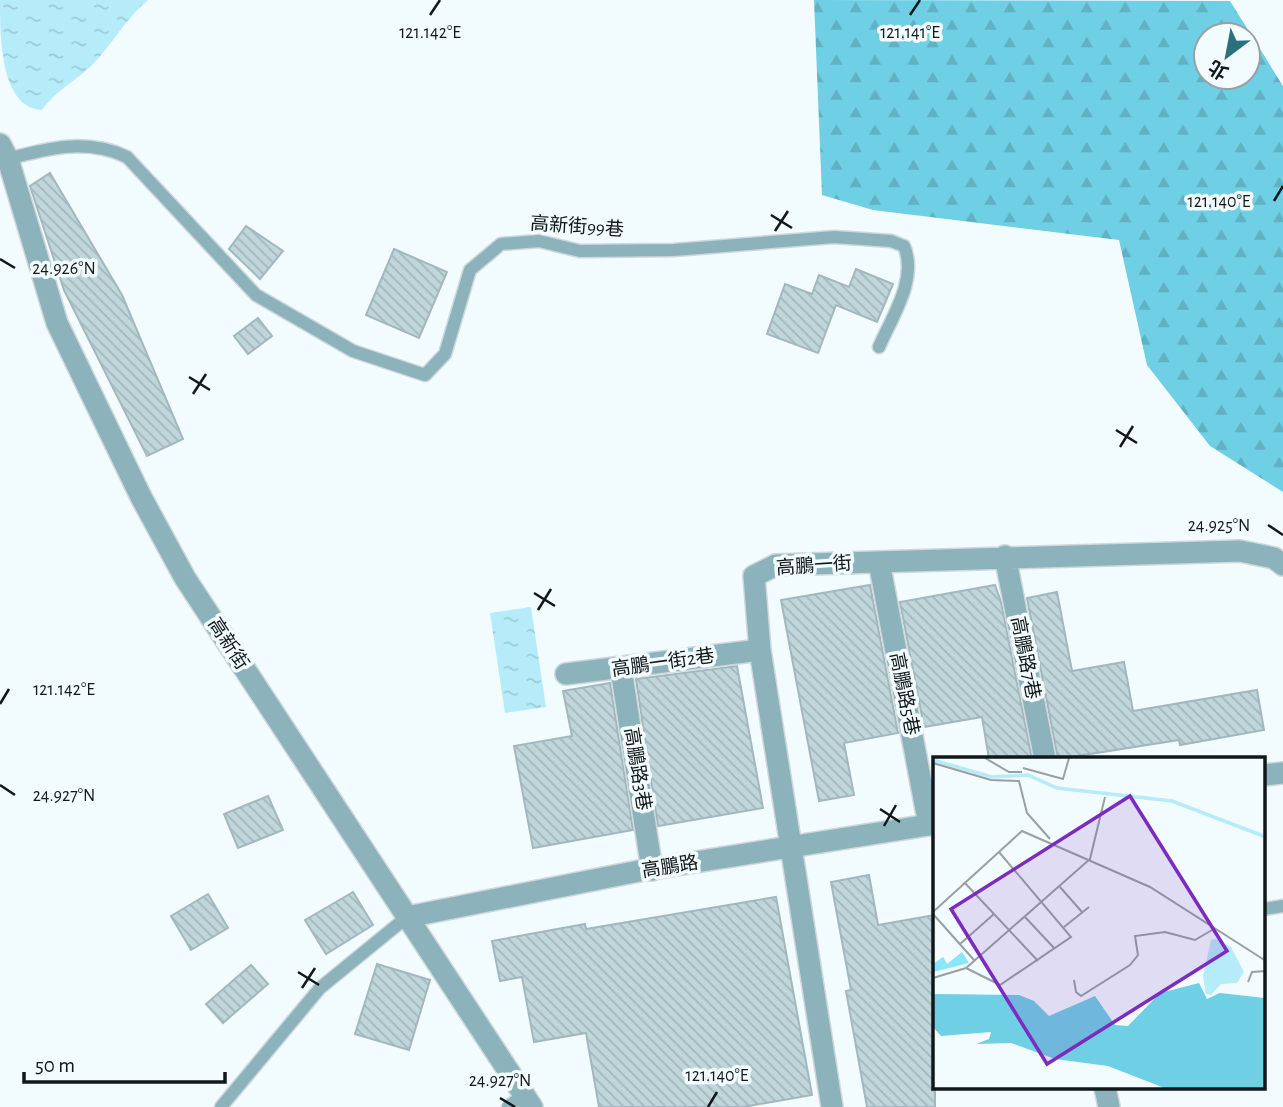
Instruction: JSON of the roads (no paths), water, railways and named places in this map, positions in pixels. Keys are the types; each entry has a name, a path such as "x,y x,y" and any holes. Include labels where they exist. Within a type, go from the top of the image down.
{"street":[{"name":"高新街","path":"4,151 57,323 141,496 185,578 407,917 521,1103"},
{"name":"高鵬一街","path":"832,1107 760,650 754,576 776,565 1240,551 1274,558 1283,565"},
{"name":"高鵬路7巷","path":"1005,556 1045,757"},
{"name":"高鵬路5巷","path":"879,562 932,825"},
{"name":"高鵬一街2巷","path":"566,674 760,650"},
{"name":"高鵬路3巷","path":"621,669 652,870"},
{"name":"高鵬路","path":"407,917 652,870 932,825"}],"lane":[{"name":"高新街99巷","path":"4,151 63,145 110,149 127,158 256,295 353,351 425,375 445,354 470,270 501,244 539,241 580,251 674,250 834,237 891,242 904,246 909,259 909,276 879,347"},
{"path":"221,1107 320,988 407,917"}],"water":[{"path":"0,0 148,0 132,15 91,66 42,110 28,106 10,84 2,50"},
{"path":"531,607 546,707 505,713 490,613"}]}
